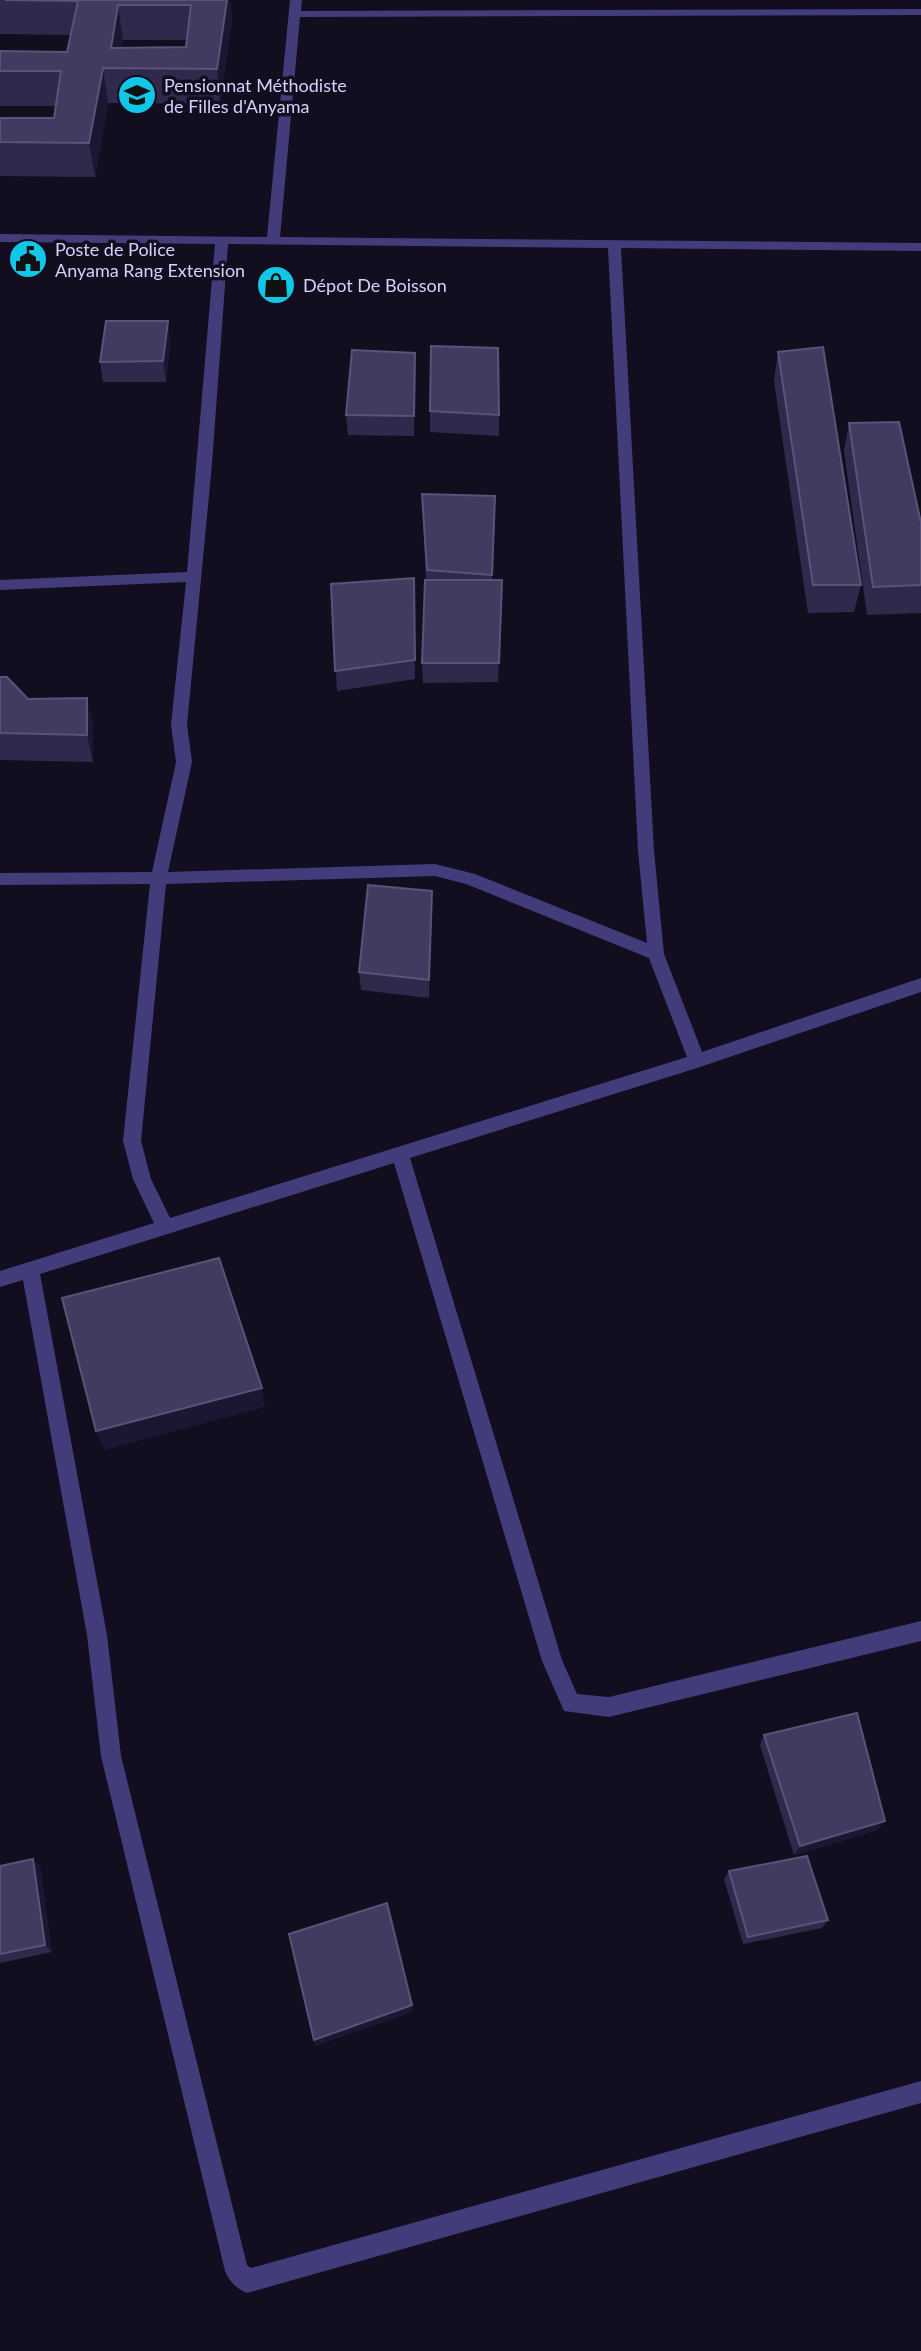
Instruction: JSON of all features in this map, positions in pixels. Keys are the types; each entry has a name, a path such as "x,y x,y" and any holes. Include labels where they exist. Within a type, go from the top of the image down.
{"street":[{"path":"273,239 296,0"},
{"path":"641,0 641,13"},
{"path":"295,14 921,12"},
{"path":"0,238 921,247"},
{"path":"164,1227 142,1179 132,1141 159,878 184,762 179,725 222,239"},
{"path":"614,243 646,851 656,954 697,1062"},
{"path":"0,585 194,577"},
{"path":"0,879 159,878 435,870 469,878 656,954"},
{"path":"0,1279 697,1062 921,985"},
{"path":"400,1155 552,1661 571,1703 609,1707 921,1631"},
{"path":"30,1269 93,1609 111,1756 237,2271 247,2281 921,2092"}],"building":[{"path":"5,0 227,0 217,69 103,68 89,143 0,142 0,118 54,118 61,71 0,71 0,51 67,52 78,1","holes":["118,5 191,5 186,47 111,48"]},
{"path":"106,321 168,321 163,361 100,362"},
{"path":"431,346 498,348 499,415 430,411"},
{"path":"823,347 861,585 813,585 778,352"},
{"path":"352,350 415,353 414,416 346,415"},
{"path":"899,422 921,523 921,585 873,587 849,423"},
{"path":"422,494 495,496 492,575 427,570"},
{"path":"414,578 415,660 335,671 331,584"},
{"path":"425,580 502,580 499,663 422,663"},
{"path":"0,677 7,677 28,699 87,698 87,735 0,733"},
{"path":"368,885 432,891 429,980 359,972"},
{"path":"219,1258 262,1388 96,1431 62,1298"},
{"path":"857,1713 885,1821 800,1846 764,1735"},
{"path":"807,1856 828,1920 748,1937 729,1871"},
{"path":"33,1859 45,1945 0,1954 0,1866"},
{"path":"387,1903 412,2005 314,2040 289,1934"}],"place":[{"name":"Pensionnat Méthodiste de Filles d'Anyama","path":"137,95"},
{"name":"Poste de Police Anyama Rang Extension","path":"28,259"},
{"name":"Dépot De Boisson","path":"276,285"}]}
